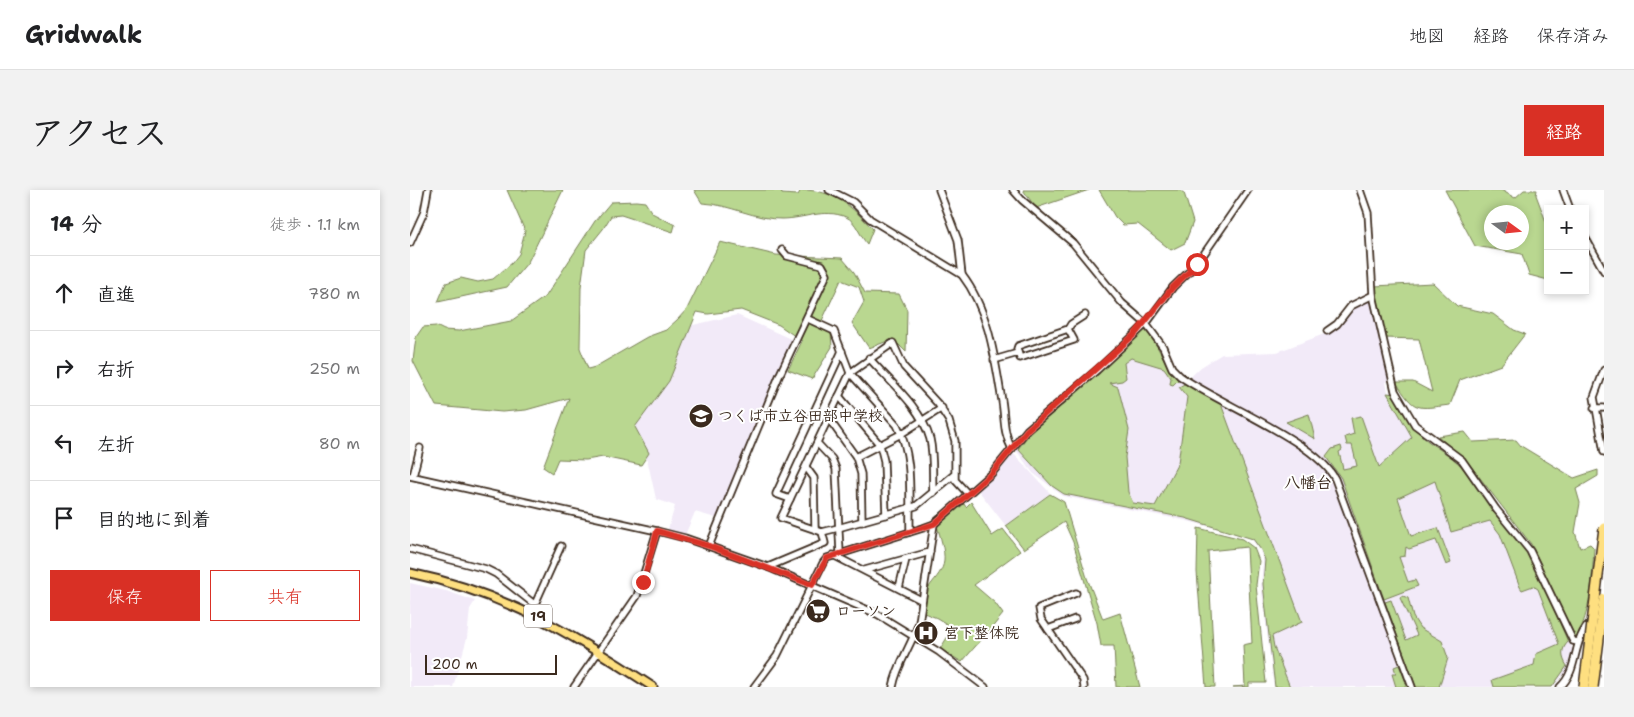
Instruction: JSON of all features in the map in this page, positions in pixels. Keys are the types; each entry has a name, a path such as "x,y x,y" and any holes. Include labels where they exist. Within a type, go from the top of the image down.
{"highway":[{"path":"1584,687 1604,528"},
{"path":"1593,687 1604,599"}],"main road":[{"name":"19","path":"410,573 480,592 531,613 597,651 653,687"}],"street":[{"path":"410,243 424,212 428,190"},
{"path":"828,190 842,193 870,219 962,275"},
{"path":"939,190 958,240 962,275 988,326 1002,403 1004,431 1012,449"},
{"path":"1013,190 1022,200 1074,243 1122,303 1146,324 1163,347 1172,368 1180,376 1302,447 1329,471 1335,480 1412,687"},
{"path":"754,687 777,656 823,563 833,555 934,524 992,473 1027,430 1097,370 1146,324 1173,287 1197,264 1248,190"},
{"path":"1360,190 1368,213 1373,295 1393,385 1404,408 1415,425 1462,460 1496,509 1530,551 1564,626 1573,641 1578,642"},
{"path":"1562,190 1568,205"},
{"path":"1589,244 1604,270"},
{"path":"709,546 780,374 808,319 827,274 822,265 787,256 782,250"},
{"path":"1327,331 1337,324 1351,306 1359,300 1373,295"},
{"path":"1068,329 1074,340 1020,358 1018,346 1068,329 1084,315"},
{"path":"808,319 834,331 850,373 897,425 908,455 910,532"},
{"path":"955,474 923,502 862,522 822,532 781,518 850,373 893,343 904,367 942,408 952,430 955,474 955,480 968,494"},
{"path":"790,500 776,494 842,352"},
{"path":"994,360 1018,353"},
{"path":"869,358 922,420 931,443 933,493"},
{"path":"1604,370 1594,397 1594,408 1604,452"},
{"path":"839,396 880,445 884,461 886,515"},
{"path":"856,457 901,434 942,408"},
{"path":"1594,408 1604,408"},
{"path":"828,419 856,457 861,474 862,522"},
{"path":"817,443 832,459 836,469 840,553"},
{"path":"420,448 411,476 657,531 709,546 768,567 877,614 939,652 985,687"},
{"path":"806,466 814,478 815,529"},
{"path":"893,687 902,660 914,637 934,524"},
{"path":"574,687 597,651 629,610 637,596 657,531"},
{"path":"768,567 825,543 822,532"},
{"path":"531,613 561,546"},
{"path":"410,549 486,569 534,604"},
{"path":"865,570 930,552"},
{"path":"833,555 921,600"},
{"path":"899,588 906,559"},
{"path":"1076,593 1039,608 1041,619 1083,680 1084,687"},
{"path":"1560,687 1571,672 1578,642 1590,622 1604,612"},
{"path":"1048,629 1075,618"}],"shaded area":[{"path":"1372,298 1389,377 1386,382 1388,392 1395,393 1415,427 1424,437 1454,456 1534,560 1572,649 1566,672 1553,687 1274,687 1261,585 1263,560 1260,550 1252,540 1243,535 1187,521 1063,496 1033,473 1015,449 1039,421 1077,392 1144,329 1161,349 1165,362 1184,383 1201,367 1222,354 1277,352 1327,333 1353,308"},
{"name":"つくば市立谷田部中学校","path":"737,315 793,340 716,518 695,512 685,535 668,529 675,506 656,499 648,463 633,430 655,396 680,328"},
{"path":"1012,452 1050,493 1006,526 978,490"},
{"path":"410,583 446,591 475,601 470,609 467,638 453,687 410,687"}],"green space":[{"path":"507,190 563,190 528,262 507,287 438,302 446,283 461,278 478,282 493,279 512,263 519,254 525,231"},
{"path":"694,190 781,190 782,194 798,195 801,190 824,193 842,201 873,229 867,244 855,225 846,217 822,214 790,219 772,219 722,206 702,203"},
{"path":"1023,190 1089,190 1036,208"},
{"path":"1099,190 1179,190 1184,193 1193,222 1185,243 1171,250 1138,224 1123,225 1115,217"},
{"path":"1445,190 1501,190 1515,198 1524,190 1537,190 1536,195 1544,216 1544,279 1529,275 1522,254 1498,250 1529,250 1529,205 1484,205 1484,248 1475,246"},
{"path":"611,202 645,202 652,213 675,225 673,232 621,215 611,216 586,250 581,287 580,348 588,369 595,367 647,337 666,330 678,319 687,309 720,242 776,255 842,258 854,272 865,293 899,294 907,310 906,352 893,339 869,348 852,323 864,302 859,287 841,280 819,327 831,333 832,347 812,379 788,370 802,341 779,325 741,310 708,314 697,312 669,381 635,427 649,453 641,465 603,457 586,460 558,459 552,473 543,467 569,398 526,410 502,412 436,406 413,361 416,337 423,327 436,326 444,330 459,331 511,321 546,296 595,221"},
{"path":"1433,283 1457,306 1493,314 1514,330 1525,334 1501,365 1460,380 1450,405 1423,407 1412,404 1396,382 1413,382 1432,392 1419,339 1384,338 1374,286"},
{"path":"1145,330 1178,380 1173,385 1170,384 1171,378 1164,368 1131,358 1124,363 1126,378 1122,381 1109,383 1118,387 1129,430 1125,457 1128,492 1133,503 1155,506 1178,463 1187,397 1179,387 1186,383 1221,404 1302,622 1272,636 1274,647 1290,687 1275,687 1263,584 1265,560 1253,539 1185,518 1064,494 1052,486 1018,449 1030,433"},
{"path":"1387,393 1394,394 1410,422 1422,436 1453,458 1462,467 1533,561 1568,642 1563,654 1567,666 1552,687 1494,687 1492,680 1534,665 1536,654 1559,644 1538,589 1533,586 1522,590 1500,534 1490,521 1451,532 1435,481 1398,498 1411,536 1438,528 1451,563 1446,565 1436,540 1409,549 1406,547 1405,556 1399,557 1408,582 1415,580 1418,586 1384,599 1341,478 1326,457 1332,449 1341,446 1342,450 1339,452 1343,469 1357,466 1352,445 1347,445 1345,437 1354,434 1351,418 1361,416 1379,467 1412,437"},
{"path":"1309,414 1315,439 1286,422"},
{"path":"1465,432 1473,442 1516,440 1521,446 1574,478 1598,470 1598,476 1576,489 1580,503 1575,532 1580,548 1590,544 1594,548 1588,606 1576,639 1531,544 1467,461 1438,436"},
{"path":"1050,494 1064,502 1087,578 1103,619 1120,613 1140,687 1116,687 1114,646 1101,646 1097,623 1073,542 1064,522 1024,549 1006,526"},
{"path":"971,502 992,536 1003,529 1020,551 974,585 995,603 1003,614 962,662 940,649 953,628 937,618 924,613 923,604 924,597 939,574 944,561 943,548 937,526 964,504 966,507"},
{"path":"1198,528 1242,539 1254,548 1259,561 1256,585 1266,683 1249,683 1249,687 1233,687 1245,686 1243,645 1252,643 1247,547 1208,551 1215,687 1206,687 1197,572"},
{"path":"1403,596 1408,598 1413,617 1420,628 1442,641 1448,658 1439,687 1416,687 1385,602 1391,600 1406,640 1417,635 1400,598"},
{"path":"1399,665 1408,687 1396,687 1392,674 1396,674 1394,667"}],"place":[{"name":"つくば市立谷田部中学校","path":"701,416"},
{"name":"ローソン","path":"818,611"},
{"name":"宮下整体院","path":"926,633"}],"district":[{"name":"八幡台","path":"1308,482"}],"route":[{"path":"643,582 657,531 709,546 812,585 827,558 934,524 992,473 1027,430 1097,370 1146,324 1173,287 1197,264"}]}
